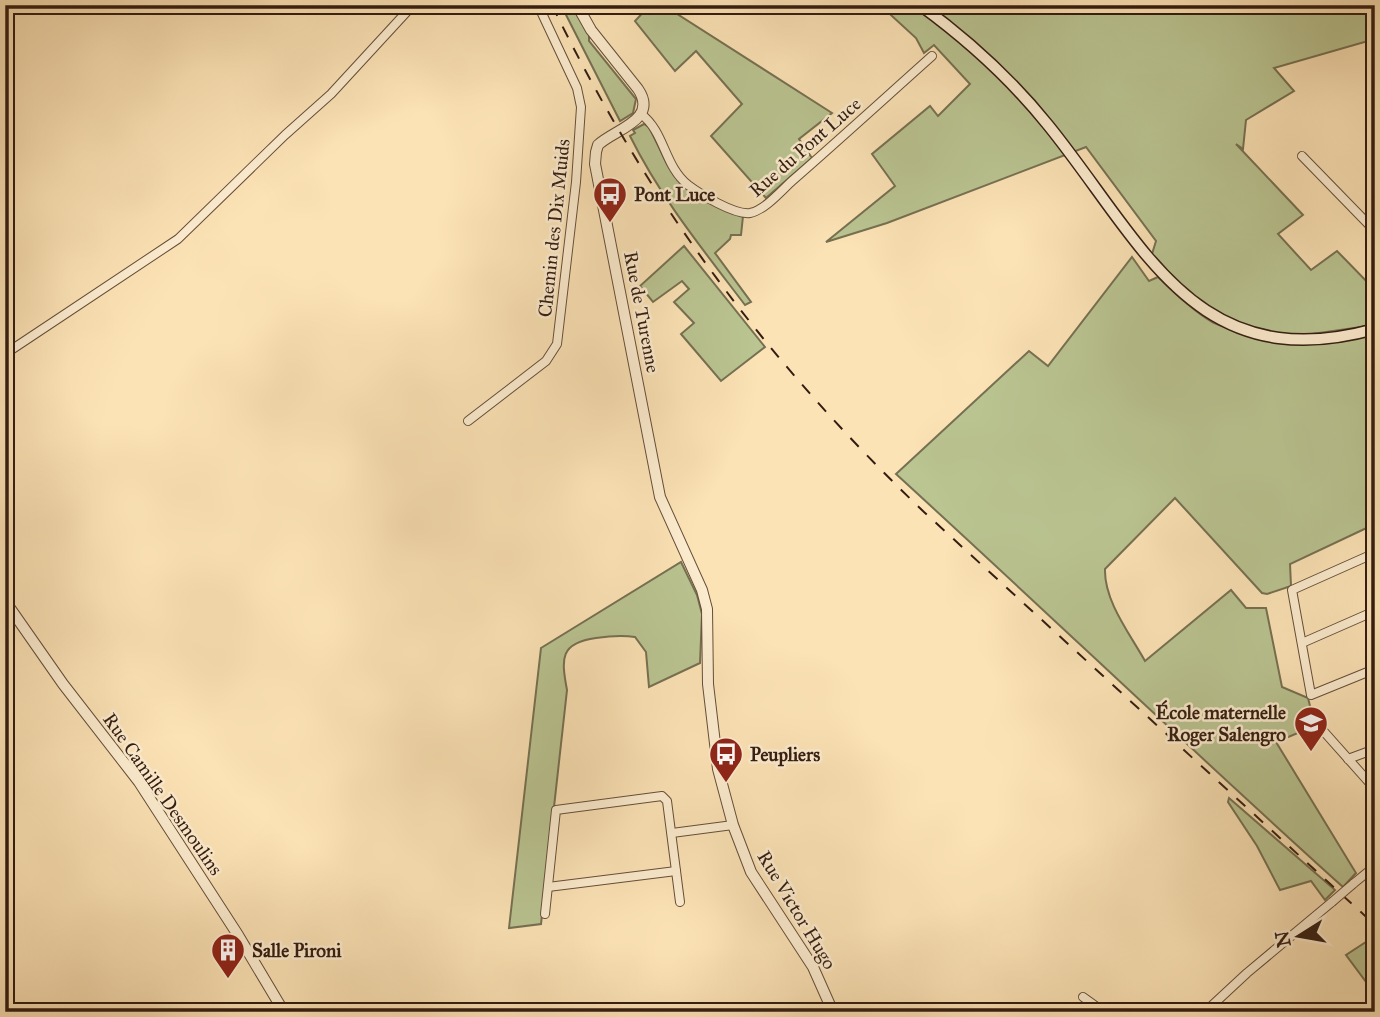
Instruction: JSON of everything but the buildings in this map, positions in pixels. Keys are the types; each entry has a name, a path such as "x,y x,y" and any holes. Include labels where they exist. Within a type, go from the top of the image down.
{"main road":[{"path":"920,5 964,38 1008,80 1055,134 1157,269 1200,309 1236,327 1285,340 1324,340 1375,329"}],"street":[{"path":"5,354 178,239 331,94 413,5"},
{"name":"Chemin des Dix Muids","path":"468,421 546,361 555,348 582,111 579,93 538,5"},
{"path":"577,5 591,30 640,92 644,104 635,122 603,141 597,148 579,143"},
{"name":"Rue du Pont Luce","path":"641,114 655,130 673,168 688,185 725,206 750,213 760,208 803,171 932,56"},
{"name":"Rue de Turenne","path":"597,148 597,173 659,492 666,514 704,595 708,614 707,660"},
{"path":"1302,156 1375,231"},
{"path":"1375,553 1292,590 1311,695 1375,669"},
{"name":"Rue Camille Desmoulins","path":"5,601 63,684 135,776 238,935 284,1012"},
{"path":"1302,643 1375,611"},
{"name":"Rue Victor Hugo","path":"707,660 718,769 733,825 751,872 809,960 833,1012"},
{"path":"1318,725 1375,789"},
{"path":"1348,759 1375,749"},
{"path":"545,914 555,812 558,809 662,796 667,801 680,902"},
{"path":"672,833 733,825"},
{"path":"1205,1012 1247,973 1375,866"},
{"path":"548,887 676,871"},
{"path":"1083,997 1104,1012"}],"green space":[{"path":"561,5 579,5 589,32 589,41 636,99 633,113 620,121"},
{"path":"650,5 663,5 832,113 799,139 812,158 766,198 711,136 742,104 696,51 675,71 635,21"},
{"path":"880,5 1375,5 1375,39 1274,68 1294,91 1246,120 1243,149 1236,144 1303,215 1278,234 1311,270 1337,251 1375,290 1375,325 1298,336 1255,330 1220,315 1191,296 1152,254 1156,241 1086,147 887,223 826,242 895,186 872,154 930,106 938,116 970,84 934,45 924,53 916,38"},
{"path":"644,124 649,127 667,164 679,180 743,216 741,235 731,235 715,253 751,302 745,305 655,181 630,136 635,133 633,130"},
{"path":"684,246 765,347 721,381 681,334 694,323 674,302 689,289 682,281 653,302 640,286"},
{"path":"1132,257 1149,281 1158,277 1205,317 1237,331 1273,340 1306,343 1339,340 1375,332 1375,524 1290,564 1291,586 1267,594 1262,593 1175,498 1105,569 1113,605 1145,661 1231,590 1246,608 1266,608 1282,687 1308,698 1315,726 1276,742 1356,873 1343,887 896,474 1029,351 1048,366"},
{"path":"681,562 697,595 702,614 700,663 649,687 646,652 635,637 611,636 584,640 569,648 566,654 564,669 567,690 541,924 509,928 541,648"},
{"path":"1229,798 1335,890 1325,900 1311,881 1280,890 1257,846 1228,802"},
{"path":"1375,936 1375,994 1346,955"}],"railway":[{"path":"552,5 628,146 670,212 762,337 813,397 924,512 1375,925"}],"place":[{"name":"Pont Luce","path":"610,224"},
{"name":"École maternelle Roger Salengro","path":"1311,753"},
{"name":"Peupliers","path":"726,784"},
{"name":"Salle Pironi","path":"228,980"}]}
